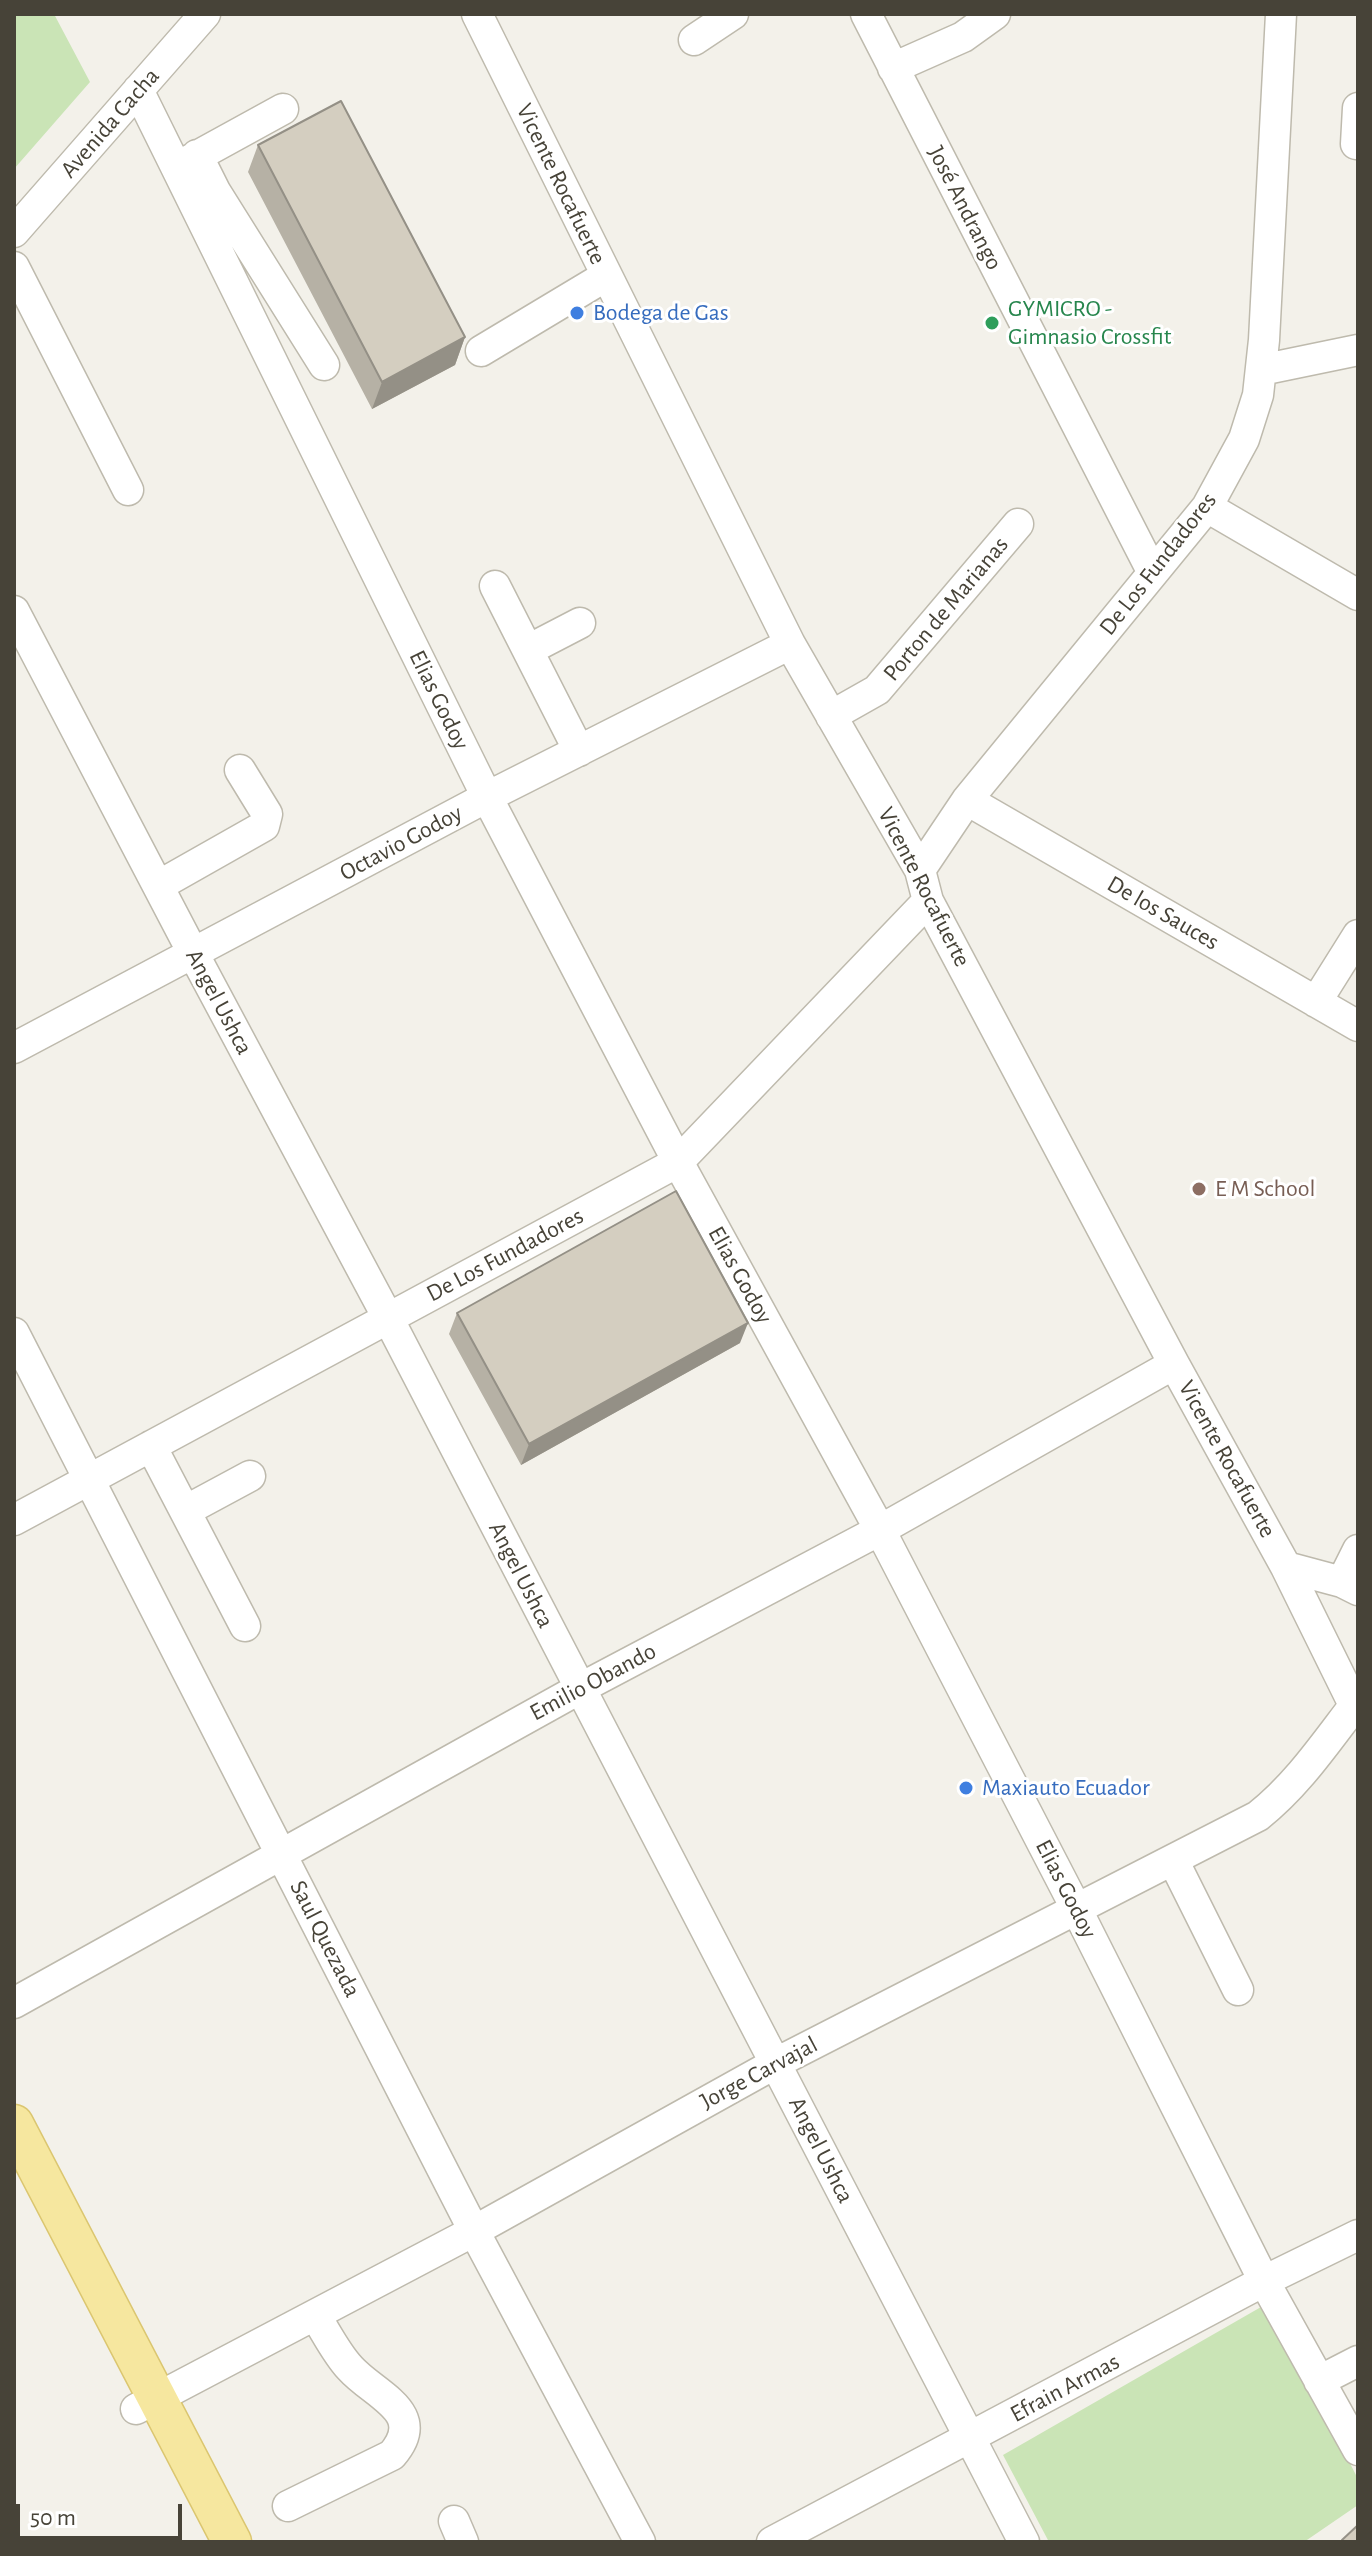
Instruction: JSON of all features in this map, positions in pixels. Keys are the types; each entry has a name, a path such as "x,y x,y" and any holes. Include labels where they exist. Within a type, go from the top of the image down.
{"main road":[{"path":"14,2124 147,2404 206,2542"},
{"path":"14,2177 232,2542"}],"street":[{"name":"Avenida Cacha","path":"14,232 205,14"},
{"path":"694,40 733,14"},
{"name":"José Andrango","path":"866,14 1153,573"},
{"path":"893,68 963,37 995,14"},
{"path":"1259,14 1279,54"},
{"name":"De Los Fundadores","path":"920,870 967,800 1207,507 1244,439 1258,395 1261,370 1281,14"},
{"name":"Vicente Rocafuerte","path":"487,18 606,276 790,644 920,870 928,901 1174,1364 1286,1567 1356,1709"},
{"name":"Elias Godoy","path":"138,90 186,162 487,797 678,1162 880,1530 1077,1910 1264,2281 1358,2450"},
{"path":"1356,144 1358,108"},
{"path":"283,109 186,162 215,191 324,365"},
{"path":"14,267 128,490"},
{"path":"481,351 606,276"},
{"path":"1261,370 1358,350"},
{"path":"1207,507 1358,595"},
{"name":"Porton de Marianas","path":"831,716 877,690 1018,524"},
{"path":"495,586 579,751"},
{"name":"Angel Ushca","path":"14,611 388,1318 1024,2542"},
{"path":"528,650 580,623"},
{"name":"Octavio Godoy","path":"14,1048 487,797 790,644"},
{"path":"158,886 264,826 267,814 240,770"},
{"name":"De los Sauces","path":"967,800 1358,1026"},
{"name":"De Los Fundadores","path":"14,1520 678,1162 928,901"},
{"path":"1316,1002 1358,935"},
{"name":"Saul Quezada","path":"14,1333 474,2231 640,2542"},
{"name":"Emilio Obando","path":"14,2003 579,1689 880,1530 1174,1364"},
{"path":"151,1446 245,1626"},
{"path":"185,1511 250,1476"},
{"path":"1286,1567 1350,1586 1358,1550"},
{"name":"Jorge Carvajal","path":"147,2404 474,2231 776,2063 1258,1816 1306,1770 1356,1709"},
{"path":"1173,1860 1238,1990"},
{"name":"Efrain Armas","path":"772,2542 1264,2281 1358,2235"},
{"path":"288,2506 392,2455 403,2441 405,2431 403,2417 394,2404 350,2368 315,2315"},
{"path":"1319,2381 1358,2361"}],"green space":[{"path":"14,14 54,14 90,82 14,169"},
{"path":"1268,2303 1358,2479 1358,2505 1304,2542 1049,2542 1003,2455"}],"building":[{"path":"341,101 465,337 382,382 258,145"},
{"path":"676,1191 748,1323 529,1444 457,1313"},
{"path":"1358,2525 1358,2542 1343,2542 1342,2540"}],"place":[{"name":"Bodega de Gas","path":"577,313"},
{"name":"GYMICRO - Gimnasio Crossfit","path":"992,323"},
{"name":"E M School","path":"1199,1189"},
{"name":"Maxiauto Ecuador","path":"966,1788"}]}
